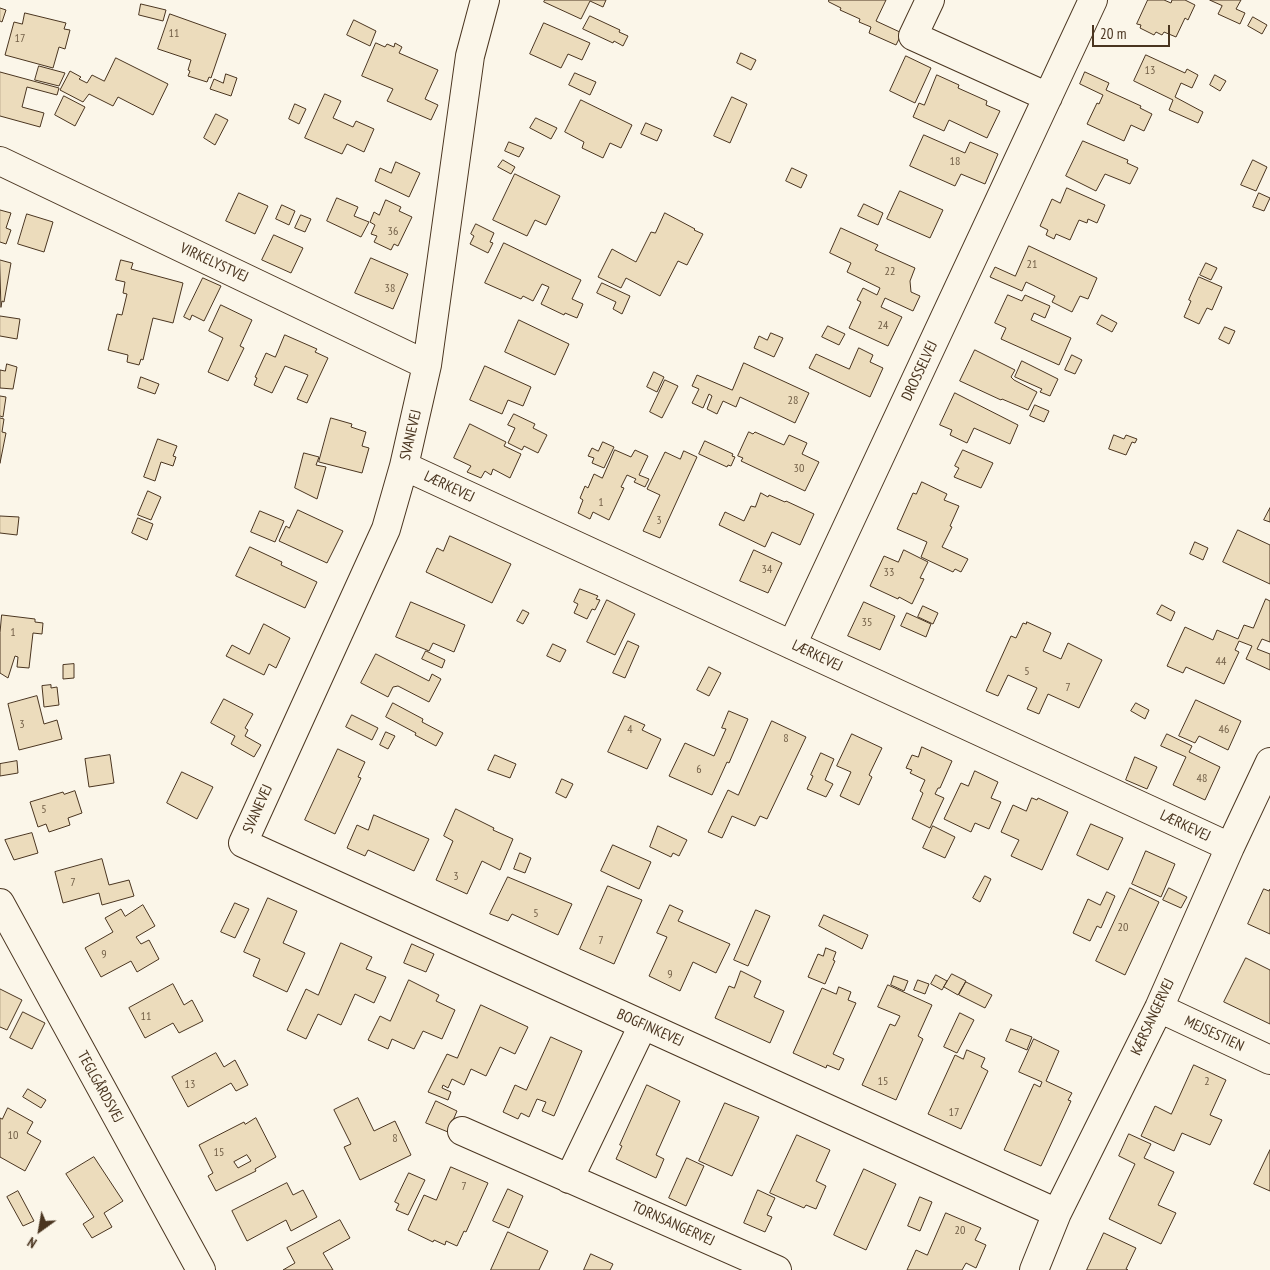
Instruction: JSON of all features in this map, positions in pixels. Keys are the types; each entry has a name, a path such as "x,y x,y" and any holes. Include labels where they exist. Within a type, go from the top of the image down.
{"street":[{"name":"SVANEVEJ","path":"243,842 386,529 404,466 427,365 470,56 485,0"},
{"path":"930,0 913,36 1048,96"},
{"name":"DROSSELVEJ","path":"792,645 1093,0"},
{"name":"VIRKELYSTVEJ","path":"0,161 427,365"},
{"name":"LÆRKEVEJ","path":"404,466 1230,846"},
{"name":"KÆRSANGERVEJ","path":"1034,1270 1057,1213 1159,1008 1230,846 1270,762"},
{"name":"BOGFINKEVEJ","path":"243,842 1057,1213"},
{"name":"TEGLGÅRDSVEJ","path":"0,903 201,1270"},
{"name":"MEJSESTIEN","path":"1159,1008 1270,1060"},
{"path":"569,1179 644,1025"},
{"name":"TORNSANGERVEJ","path":"462,1132 777,1270"}],"building":[{"path":"545,0 606,0 603,7 590,1 581,19 544,2"},
{"path":"829,0 886,0 876,21 902,33 896,45 869,33 871,27 859,22 860,19 840,10 841,8 829,2"},
{"path":"1148,0 1164,0 1171,3 1172,0 1185,0 1195,5 1188,20 1185,18 1176,37 1164,32 1162,35 1156,32 1154,35 1140,28 1141,25 1137,24"},
{"path":"1210,0 1241,0 1236,9 1245,13 1240,24 1218,14 1222,6"},
{"path":"141,4 166,10 163,21 139,15"},
{"path":"0,8 6,10 2,22 0,21"},
{"path":"25,13 66,23 64,29 70,30 65,49 59,47 53,68 5,55 14,22 22,24"},
{"path":"170,14 226,34 211,78 209,77 207,82 188,76 191,60 158,49"},
{"path":"590,16 620,30 619,32 628,36 623,46 583,29"},
{"path":"1253,17 1267,25 1262,34 1248,26"},
{"path":"354,20 376,31 370,46 347,35"},
{"path":"544,23 590,43 582,60 568,54 561,68 530,54"},
{"path":"376,43 385,47 387,44 394,47 395,43 402,47 399,53 438,70 425,99 438,105 431,120 387,101 393,89 362,76"},
{"path":"741,53 756,60 751,70 737,63"},
{"path":"1146,55 1185,73 1187,69 1198,75 1192,88 1181,83 1175,97 1203,112 1198,123 1169,110 1173,100 1134,81"},
{"path":"906,56 931,68 915,103 890,91"},
{"path":"116,58 168,84 153,115 118,97 113,106 89,94 83,102 60,90 70,71 87,83 92,75 104,81"},
{"path":"39,66 65,73 59,86 35,80"},
{"path":"0,72 59,88 57,95 27,87 22,107 44,113 40,127 0,116"},
{"path":"1085,72 1109,83 1106,90 1141,106 1140,108 1152,114 1144,131 1131,125 1124,141 1087,124 1103,95 1080,84"},
{"path":"575,73 596,82 590,95 569,85"},
{"path":"226,74 237,78 231,96 210,89 214,79 223,83"},
{"path":"937,75 959,85 958,88 987,101 986,105 1000,111 987,138 949,120 944,131 913,117 919,103 924,105"},
{"path":"1215,75 1226,81 1220,91 1210,85"},
{"path":"325,94 341,101 333,118 353,127 356,121 374,129 364,152 347,144 342,154 305,138"},
{"path":"64,96 85,107 75,126 55,115"},
{"path":"732,97 747,104 730,143 714,136"},
{"path":"581,100 632,125 621,148 610,143 603,158 582,148 584,142 565,132"},
{"path":"295,104 306,109 299,124 289,119"},
{"path":"216,114 228,120 215,145 204,138"},
{"path":"536,118 557,128 551,139 530,128"},
{"path":"646,123 662,130 657,141 641,134"},
{"path":"924,135 965,153 970,142 998,154 985,184 961,174 955,186 910,166"},
{"path":"1083,141 1128,160 1127,163 1138,168 1130,184 1105,174 1096,191 1066,176"},
{"path":"509,142 524,148 519,157 505,151"},
{"path":"503,160 515,167 511,174 498,167"},
{"path":"1253,160 1267,167 1256,191 1241,185"},
{"path":"396,162 420,173 409,197 375,181 380,168 391,173"},
{"path":"792,168 807,175 801,188 786,181"},
{"path":"515,174 560,196 546,225 535,220 527,236 493,220"},
{"path":"1067,188 1105,205 1097,223 1088,219 1087,223 1079,220 1070,240 1056,234 1054,239 1046,235 1048,230 1040,226 1052,199 1060,203"},
{"path":"900,191 943,210 930,238 887,219"},
{"path":"239,193 268,206 255,234 226,221"},
{"path":"1259,193 1270,198 1264,211 1253,207"},
{"path":"337,198 358,207 354,216 369,222 361,237 327,221"},
{"path":"386,200 401,207 399,211 412,217 398,246 394,244 391,250 374,242 377,236 371,234 375,225 370,222 374,212 379,215"},
{"path":"864,204 883,213 878,225 858,216"},
{"path":"282,205 295,211 289,225 276,219"},
{"path":"0,210 11,213 6,228 11,230 6,244 0,242"},
{"path":"665,213 703,234 687,265 678,261 660,296 626,278 621,288 598,277 612,249 636,262 651,232 655,233"},
{"path":"27,214 53,222 44,252 18,244"},
{"path":"301,215 311,219 305,232 295,228"},
{"path":"476,224 494,233 490,242 493,243 488,253 470,244 474,236 471,234"},
{"path":"841,228 878,245 875,250 915,268 910,281 911,292 920,296 913,311 885,298 881,307 902,317 888,346 849,328 861,302 857,300 863,288 877,295 880,288 847,272 851,263 830,253"},
{"path":"274,235 303,248 291,273 262,260"},
{"path":"504,243 581,280 572,299 583,304 577,318 565,313 564,315 541,304 549,287 542,284 533,301 523,296 521,299 485,283"},
{"path":"1029,246 1097,278 1088,299 1080,296 1072,312 1052,302 1055,296 1026,282 1022,291 990,277 995,267 1015,276"},
{"path":"371,258 408,274 393,309 355,293"},
{"path":"0,260 11,263 4,302 2,301 1,307"},
{"path":"121,260 133,263 131,269 183,283 173,323 153,318 143,360 141,359 139,365 127,362 128,355 108,350 117,314 122,315 127,294 123,293 125,282 116,280"},
{"path":"1206,263 1217,268 1211,280 1200,275"},
{"path":"1199,277 1222,287 1212,310 1207,308 1199,324 1184,317"},
{"path":"203,278 221,286 204,321 192,315 190,320 184,317"},
{"path":"602,283 630,296 622,314 613,309 616,302 597,293"},
{"path":"1008,295 1022,301 1025,295 1050,306 1045,318 1034,313 1031,320 1071,338 1059,365 1001,339 1006,328 995,323"},
{"path":"221,305 252,320 240,346 244,348 228,381 208,372 223,338 209,331"},
{"path":"1102,315 1117,323 1112,332 1097,324"},
{"path":"0,316 20,319 17,339 0,336"},
{"path":"519,320 569,344 555,375 505,352"},
{"path":"828,326 845,334 839,345 822,337"},
{"path":"1225,327 1235,331 1229,344 1219,339"},
{"path":"771,333 783,338 774,357 754,348 759,336 767,340"},
{"path":"285,335 317,349 315,352 328,358 307,403 297,399 308,375 285,366 272,393 254,385 257,378 255,377 266,353 275,357"},
{"path":"859,348 873,355 870,362 883,368 870,397 809,368 816,354 849,369"},
{"path":"975,350 1015,370 1011,377 1014,380 1037,392 1028,410 960,381"},
{"path":"1072,355 1082,360 1075,374 1065,370"},
{"path":"1022,361 1058,379 1050,396 1040,392 1042,389 1015,377"},
{"path":"744,363 809,393 795,423 740,397 736,407 723,401 717,414 707,409 712,396 709,394 703,408 692,403 699,389 692,386 697,375 732,390"},
{"path":"7,364 17,367 13,389 0,388 0,370 5,371"},
{"path":"485,366 531,387 523,406 508,400 502,414 470,400"},
{"path":"654,372 664,377 657,392 647,387"},
{"path":"141,377 159,384 155,394 138,388"},
{"path":"665,380 678,386 662,418 650,412"},
{"path":"955,393 1018,425 1010,444 974,428 967,443 950,435 952,430 940,425"},
{"path":"0,396 6,397 3,417 0,416"},
{"path":"1035,405 1049,411 1044,422 1030,416"},
{"path":"514,414 535,424 533,428 547,435 538,453 524,446 522,450 508,443 515,428 508,425"},
{"path":"0,418 4,419 2,432 6,433 0,463"},
{"path":"331,418 352,424 351,427 366,432 362,446 369,448 362,473 319,462"},
{"path":"470,424 506,442 504,446 521,454 510,478 493,469 491,475 485,471 481,478 467,472 471,466 454,458"},
{"path":"749,432 753,434 755,432 784,445 789,435 807,443 802,454 819,462 805,491 741,461 743,458 738,456"},
{"path":"1114,435 1124,439 1126,435 1137,439 1135,443 1132,442 1126,455 1109,449"},
{"path":"158,439 177,446 173,456 176,457 173,466 161,462 155,481 144,477"},
{"path":"705,441 733,454 732,456 735,457 731,466 728,465 727,467 699,454"},
{"path":"603,442 614,447 604,468 592,463 594,458 588,456 592,448 598,451"},
{"path":"615,450 631,457 635,450 648,456 639,475 649,479 645,487 634,482 636,479 627,475 621,487 624,488 609,520 593,512 590,519 578,513 583,500 580,498 585,486 588,488 594,474 602,478"},
{"path":"963,450 993,463 981,488 954,477 959,468 955,466"},
{"path":"684,451 697,457 660,538 643,531 660,495 647,489 665,452 680,459"},
{"path":"304,453 319,457 316,465 326,467 317,499 295,488"},
{"path":"922,482 947,494 944,500 959,506 950,526 952,527 942,547 968,559 961,572 955,569 953,572 921,557 927,542 897,529 913,493 916,494"},
{"path":"148,491 161,497 151,520 138,515"},
{"path":"761,493 768,497 769,495 786,501 814,514 800,545 772,532 765,547 719,525 725,512 744,521 751,506 755,507"},
{"path":"1270,508 1270,522 1264,520"},
{"path":"298,510 343,531 327,563 279,541 286,526 289,528"},
{"path":"260,511 284,521 275,542 251,532"},
{"path":"0,516 19,517 17,535 0,533"},
{"path":"138,518 153,524 147,540 132,533"},
{"path":"1238,530 1270,545 1270,584 1223,562"},
{"path":"450,536 511,564 492,603 426,572 437,548 443,551"},
{"path":"1195,542 1208,548 1203,560 1190,554"},
{"path":"250,547 282,562 281,565 317,582 305,608 236,576"},
{"path":"754,550 782,563 768,593 740,581"},
{"path":"904,550 928,562 920,578 924,579 912,604 870,586 884,556 898,562"},
{"path":"580,589 598,596 596,599 600,600 595,610 592,609 587,619 574,613 578,604 574,602"},
{"path":"1266,599 1270,601 1270,642 1262,639 1257,649 1270,654 1270,670 1246,659 1252,646 1239,641 1235,650 1239,652 1224,684 1186,667 1183,673 1167,666 1185,627 1213,640 1217,630 1238,639 1244,625 1253,628"},
{"path":"607,600 635,614 615,655 587,642"},
{"path":"411,602 465,625 454,652 433,643 429,651 396,637"},
{"path":"864,602 895,616 880,650 848,636"},
{"path":"1162,605 1175,612 1171,621 1157,614"},
{"path":"923,606 938,613 933,624 918,617"},
{"path":"523,610 529,613 523,624 517,621"},
{"path":"907,613 931,624 926,637 901,626"},
{"path":"2,615 35,619 35,622 43,623 42,634 33,633 29,668 17,667 18,657 15,656 8,678 0,673"},
{"path":"1027,622 1051,633 1043,651 1061,659 1068,643 1102,660 1079,708 1048,694 1039,714 1027,709 1037,688 1008,675 998,696 986,691 1011,636 1016,638 1023,623 1026,624"},
{"path":"264,624 290,638 276,668 269,664 264,675 226,656 232,645 249,654"},
{"path":"628,641 639,646 625,678 613,673"},
{"path":"553,644 566,650 560,662 547,656"},
{"path":"426,651 445,660 442,668 422,659"},
{"path":"376,654 429,681 432,674 441,679 429,702 398,686 393,687 388,697 361,683"},
{"path":"74,664 74,678 63,679 63,665"},
{"path":"709,667 721,673 709,696 697,690"},
{"path":"51,685 51,688 57,687 59,705 44,707 42,686"},
{"path":"37,696 44,724 57,720 62,739 19,750 8,704"},
{"path":"224,699 253,714 245,728 248,730 245,736 261,745 254,757 231,744 235,736 211,723"},
{"path":"1196,700 1241,721 1228,750 1199,736 1195,743 1179,736"},
{"path":"393,703 423,719 422,722 443,733 436,746 386,717"},
{"path":"1136,703 1149,710 1145,719 1131,711"},
{"path":"729,711 748,719 729,763 727,762 712,795 669,776 685,743 714,756 726,729 722,728"},
{"path":"352,715 378,728 372,740 346,727"},
{"path":"625,716 645,725 642,730 661,739 647,769 608,752"},
{"path":"772,721 806,737 767,819 760,816 755,826 732,816 722,838 708,832 728,790 738,795"},
{"path":"386,732 395,736 388,749 380,745"},
{"path":"852,734 882,748 869,775 872,777 859,805 840,796 851,772 837,766"},
{"path":"1167,734 1192,746 1189,752 1220,767 1205,800 1173,785 1186,757 1161,746"},
{"path":"922,747 952,761 940,788 938,788 935,794 944,798 930,828 912,819 923,793 920,791 925,780 910,773 912,770 906,768 912,755 918,757"},
{"path":"338,749 365,762 358,777 361,778 335,834 305,820"},
{"path":"821,753 834,759 825,780 833,784 826,797 807,789"},
{"path":"110,755 114,783 89,787 85,759"},
{"path":"495,755 516,764 510,778 488,770"},
{"path":"1135,757 1157,767 1147,789 1126,780"},
{"path":"17,761 18,773 0,776 0,764"},
{"path":"975,771 998,782 991,798 1001,802 989,829 975,823 971,832 944,819 961,783 968,786"},
{"path":"182,772 213,787 197,819 167,803"},
{"path":"562,779 573,784 566,798 556,793"},
{"path":"75,791 82,813 68,818 70,825 49,832 46,824 38,827 30,802 63,792 64,794"},
{"path":"1032,798 1037,800 1038,798 1068,812 1042,870 1011,856 1019,840 1001,832 1013,805 1026,811"},
{"path":"456,809 513,839 500,870 482,861 467,894 436,880 453,841 444,836"},
{"path":"374,815 429,839 414,871 368,850 365,856 347,848 357,825 368,830"},
{"path":"1091,824 1123,838 1108,870 1077,855"},
{"path":"658,826 687,840 679,856 673,853 671,857 650,847"},
{"path":"933,826 955,837 945,858 923,848"},
{"path":"32,833 38,853 14,860 5,840"},
{"path":"613,845 651,862 639,889 601,871"},
{"path":"1146,851 1175,864 1161,897 1132,884"},
{"path":"520,853 531,858 525,873 514,869"},
{"path":"102,859 109,885 129,880 134,896 102,905 99,893 63,903 55,872"},
{"path":"985,876 991,879 980,902 973,898"},
{"path":"508,877 572,904 558,935 512,914 508,921 490,914"},
{"path":"608,886 642,900 614,964 580,949"},
{"path":"1130,888 1159,902 1125,975 1096,961"},
{"path":"1169,888 1187,897 1181,908 1163,900"},
{"path":"1264,889 1269,891 1270,889 1270,934 1248,924"},
{"path":"1107,892 1115,896 1101,928 1097,926 1090,941 1073,933 1088,899 1100,905"},
{"path":"268,898 297,911 283,943 305,953 287,992 253,976 260,959 244,952"},
{"path":"235,903 249,909 235,938 221,932"},
{"path":"143,905 155,926 136,937 141,944 149,940 159,959 137,972 131,961 101,977 85,948 113,932 105,918 121,909 125,916"},
{"path":"670,905 683,911 678,921 730,944 716,973 693,962 680,991 649,976 667,937 657,933"},
{"path":"756,910 770,916 748,966 734,960"},
{"path":"824,915 868,935 862,949 819,926"},
{"path":"341,943 372,957 366,969 386,977 374,1003 355,994 341,1025 318,1014 306,1039 287,1030 306,989 318,995"},
{"path":"412,944 434,954 426,972 404,963"},
{"path":"826,948 836,952 833,960 835,961 825,984 808,977 818,954 823,956"},
{"path":"1246,958 1270,970 1270,1024 1224,1002"},
{"path":"741,971 761,981 754,997 784,1011 770,1043 715,1018 729,986 734,988"},
{"path":"952,974 966,981 958,995 944,987"},
{"path":"936,975 947,981 942,990 931,984"},
{"path":"894,976 908,981 904,991 891,985"},
{"path":"409,980 439,995 436,1001 455,1010 442,1039 423,1031 414,1049 392,1039 388,1049 368,1040 380,1016 390,1021"},
{"path":"918,980 929,984 925,994 914,990"},
{"path":"966,982 992,995 985,1008 959,995"},
{"path":"173,984 184,1005 192,1000 203,1021 179,1033 173,1023 145,1038 129,1008"},
{"path":"888,985 932,1005 918,1036 923,1039 896,1100 862,1085 890,1024 895,1026 900,1016 878,1007"},
{"path":"839,987 851,992 848,1000 856,1003 833,1054 844,1059 839,1070 827,1065 826,1068 793,1053 822,988 836,994"},
{"path":"0,989 22,1000 7,1030 0,1027"},
{"path":"481,1005 528,1027 515,1054 500,1047 486,1076 471,1069 464,1085 452,1079 448,1088 443,1085 442,1088 451,1092 448,1100 428,1092 447,1054 457,1058"},
{"path":"23,1012 45,1023 32,1049 10,1038"},
{"path":"960,1013 974,1020 957,1053 944,1047"},
{"path":"1011,1029 1032,1037 1027,1050 1006,1041"},
{"path":"551,1037 582,1051 554,1116 542,1111 546,1102 537,1099 529,1117 521,1113 518,1119 503,1112 515,1085 526,1090"},
{"path":"1034,1039 1059,1051 1046,1081 1072,1093 1068,1100 1071,1101 1041,1166 1004,1150 1034,1084 1040,1087 1042,1082 1019,1072"},
{"path":"967,1050 985,1058 981,1067 988,1071 961,1129 928,1114 955,1055 963,1059"},
{"path":"216,1053 224,1067 235,1060 248,1085 236,1091 231,1083 188,1107 172,1077"},
{"path":"1194,1065 1226,1080 1210,1115 1222,1120 1210,1145 1182,1133 1174,1151 1141,1136 1155,1106 1171,1114"},
{"path":"647,1085 680,1101 656,1155 664,1159 656,1178 616,1159 622,1146 620,1145"},
{"path":"28,1089 46,1100 41,1108 23,1097"},
{"path":"358,1098 374,1131 395,1121 411,1155 360,1180 344,1147 351,1144 334,1110"},
{"path":"436,1101 457,1111 448,1132 426,1123"},
{"path":"725,1103 759,1117 732,1176 699,1161"},
{"path":"8,1108 33,1122 27,1133 41,1141 25,1171 0,1157 0,1118 2,1119"},
{"path":"256,1118 276,1157 255,1169 256,1171 216,1191 208,1176 213,1173 199,1145 244,1122 245,1124","holes":["247,1155 251,1161 238,1168 234,1162"]},
{"path":"1129,1134 1151,1144 1144,1158 1174,1172 1158,1205 1176,1213 1161,1244 1109,1219 1135,1164 1119,1156"},
{"path":"797,1135 830,1150 816,1181 826,1186 816,1209 806,1205 804,1208 770,1193"},
{"path":"1270,1150 1270,1191 1254,1184"},
{"path":"94,1157 123,1201 104,1213 112,1227 92,1238 83,1224 94,1217 66,1174"},
{"path":"687,1158 704,1166 686,1206 669,1198"},
{"path":"451,1167 488,1183 466,1232 464,1231 457,1246 446,1241 445,1245 434,1240 433,1242 408,1230 424,1195 436,1200"},
{"path":"864,1169 896,1184 866,1250 834,1235"},
{"path":"409,1173 425,1180 408,1215 396,1210 399,1204 395,1202"},
{"path":"287,1183 293,1195 303,1190 317,1217 291,1231 286,1220 247,1241 232,1211"},
{"path":"508,1189 523,1196 509,1228 493,1221"},
{"path":"758,1190 775,1198 767,1215 772,1217 765,1232 744,1223"},
{"path":"18,1191 34,1221 23,1226 7,1197"},
{"path":"920,1197 932,1202 920,1231 908,1226"},
{"path":"946,1213 981,1228 975,1240 986,1245 976,1268 966,1263 962,1270 907,1270 916,1250 927,1255"},
{"path":"340,1220 350,1238 323,1253 333,1270 283,1270 295,1263 287,1248"},
{"path":"508,1232 548,1251 539,1270 491,1270"},
{"path":"1104,1233 1136,1248 1126,1269 1128,1270 1087,1270"},
{"path":"591,1254 613,1264 610,1270 584,1270"}]}
